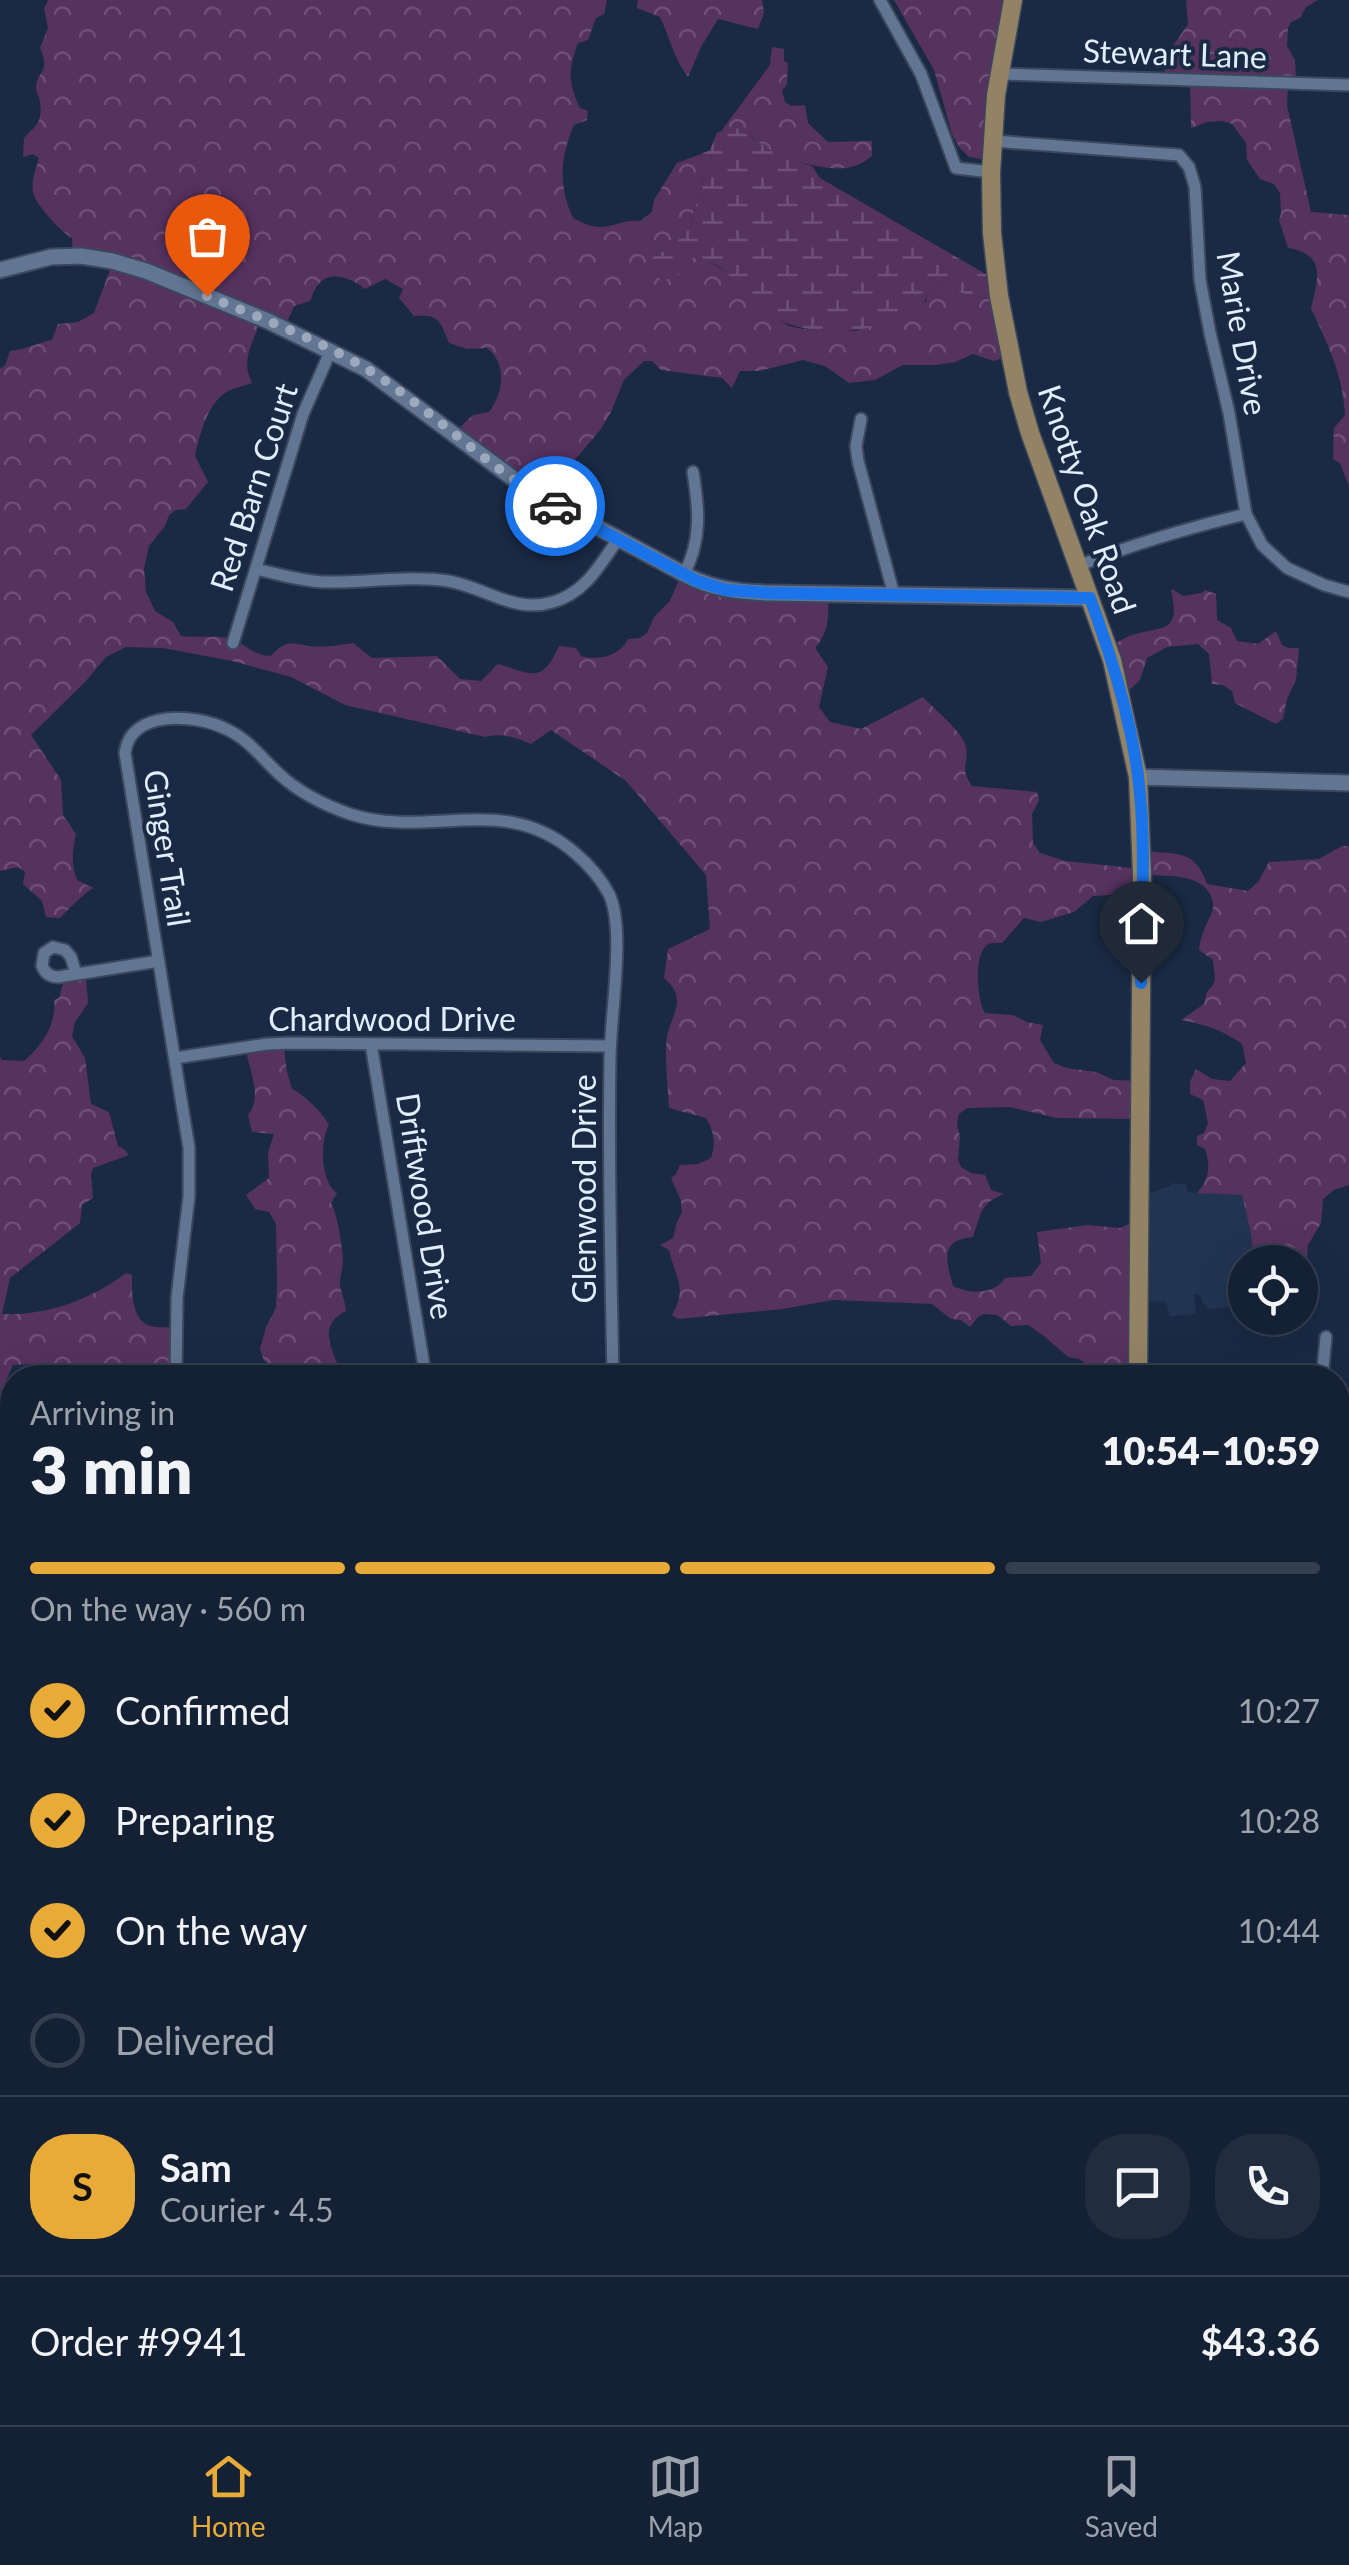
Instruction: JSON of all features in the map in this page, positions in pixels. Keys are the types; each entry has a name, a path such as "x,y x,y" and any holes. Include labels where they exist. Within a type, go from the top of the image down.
{"main road":[{"name":"Knotty Oak Road","path":"1012,0 991,172 998,296 1030,433 1112,660 1138,776 1142,874 1138,1365"}],"street":[{"path":"880,0 921,74 956,168 991,172"},
{"name":"Stewart Lane","path":"1000,74 1349,85"},
{"name":"Marie Drive","path":"993,141 1179,155 1195,186 1200,280 1246,514 1262,545 1287,568 1349,592"},
{"path":"0,270 51,257 82,256 112,261 207,296 331,350 377,376 530,491 710,586 735,591 1090,598"},
{"name":"Red Barn Court","path":"233,642 302,414 331,350"},
{"path":"862,418 856,446 858,461 894,595"},
{"path":"684,574 697,542 699,524 693,472"},
{"path":"1078,566 1182,529 1246,514"},
{"path":"256,568 318,582 446,580 505,601 537,606 563,599 582,587 618,539"},
{"name":"Ginger Trail","path":"176,1365 177,1298 190,1176 186,1123 125,760 130,734 140,726 171,719 194,720 228,730 294,787 354,815 408,822 504,820 534,828 562,843 601,882 614,906 617,935 613,1001"},
{"path":"1138,776 1349,783"},
{"path":"76,974 158,961"},
{"name":"Glenwood Drive","path":"612,1365 613,1001"},
{"name":"Chardwood Drive","path":"175,1058 267,1044 610,1046"},
{"name":"Driftwood Drive","path":"371,1044 424,1365"},
{"path":"1323,1365 1326,1338"}],"shaded area":[{"path":"1186,1184 1188,1192 1242,1195 1252,1245 1228,1245 1228,1307 1209,1309 1201,1295 1194,1294 1196,1313 1170,1317 1166,1302 1140,1301 1143,1193"}],"green space":[{"path":"48,0 607,0 604,14 596,18 588,40 578,43 572,61 571,83 576,99 580,108 588,111 587,120 574,125 564,160 563,183 573,218 598,227 640,221 652,212 654,200 677,163 701,154 702,183 691,227 671,247 651,258 683,263 690,257 704,259 735,277 763,311 789,326 856,331 926,302 928,292 943,285 973,297 998,298 1010,355 994,361 973,354 937,365 903,365 875,380 849,383 825,366 803,360 759,371 740,371 732,388 722,378 661,370 652,361 644,361 624,380 601,429 573,462 559,471 542,501 453,434 473,415 489,412 494,404 501,370 494,355 487,348 467,349 449,343 438,321 429,316 414,316 399,298 403,289 385,279 365,289 348,279 329,277 317,287 310,301 294,306 283,332 258,327 247,361 252,383 228,391 210,411 195,456 208,482 186,509 169,515 149,546 144,568 146,592 155,611 173,622 181,636 228,638 271,656 288,644 320,647 353,643 372,658 437,656 460,679 481,681 498,664 527,673 540,672 559,646 576,648 581,656 588,657 614,653 628,639 647,633 654,617 670,601 681,575 828,598 827,625 815,648 828,667 819,707 830,722 861,729 923,697 964,741 965,770 972,786 1037,792 1039,800 1032,814 1033,843 1040,853 1065,861 1132,868 1142,866 1143,851 1175,854 1197,864 1207,884 1248,891 1269,862 1319,859 1349,846 1349,1185 1323,1199 1321,1223 1308,1245 1252,1245 1242,1195 1197,1193 1208,1167 1205,1149 1197,1145 1197,1136 1204,1133 1208,1123 1203,1100 1190,1094 1190,1082 1196,1069 1212,1079 1230,1081 1246,1063 1242,1044 1235,1039 1213,1028 1181,1020 1204,1004 1215,979 1213,960 1199,950 1213,910 1212,900 1206,889 1191,880 1144,875 1142,893 1093,896 1074,912 1041,922 1024,918 1002,943 985,947 979,960 979,990 985,1013 1012,1015 1043,1025 1040,1040 1054,1063 1114,1080 1141,1081 1139,1119 1057,1118 1009,1107 967,1108 959,1114 957,1123 961,1167 985,1175 991,1190 1004,1194 986,1205 973,1237 950,1247 947,1260 953,1286 981,1291 995,1288 1005,1278 1031,1276 1041,1263 1037,1232 1088,1225 1120,1228 1141,1219 1139,1365 1088,1365 1068,1357 1028,1325 1011,1326 997,1315 984,1314 970,1327 932,1304 833,1300 678,1319 672,1315 679,1297 679,1282 669,1250 660,1245 673,1238 682,1212 671,1178 680,1165 711,1158 714,1142 706,1118 669,1108 666,1044 677,1000 664,978 668,949 710,929 706,875 626,781 551,730 531,744 503,735 485,737 345,705 291,677 232,661 163,648 126,647 106,657 31,735 61,780 63,815 76,834 73,857 77,880 93,888 60,918 46,917 42,901 23,884 25,872 18,867 0,871 0,368 5,366 10,351 52,340 58,324 78,322 94,313 111,267 73,258 72,238 49,217 33,192 39,158 33,154 23,157 24,138 40,115 36,87 44,67 40,48 48,28 44,9"},
{"path":"638,0 762,0 764,13 758,29 718,19 688,77 660,17 637,8"},
{"path":"894,0 1012,0 993,161 969,157 959,147 934,70"},
{"path":"1186,0 1318,0 1306,7 1288,28 1287,46 1295,60 1296,81 1288,84 1287,105 1311,212 1349,215 1349,486 1340,463 1333,459 1334,428 1345,415 1344,400 1334,360 1311,308 1317,278 1314,262 1300,251 1288,248 1279,220 1280,193 1274,184 1260,179 1247,160 1246,143 1232,124 1207,122 1191,128 1190,82 1164,79 1166,56 1188,24"},
{"path":"772,47 784,49 784,61 788,63 787,84 782,91 785,102 791,106 805,105 808,123 828,142 872,141 872,156 848,168 821,167 782,157 738,130 722,130 770,65"},
{"path":"730,127 781,157 812,166 820,178 996,280 998,298 973,297 943,285 928,292 916,310 895,320 864,329 827,331 775,319 724,270 704,260 690,257 680,274 657,278 650,271 651,258 671,247 691,227 702,183 701,154 710,150 717,133"},
{"path":"1172,589 1183,596 1205,590 1216,594 1217,620 1231,628 1237,641 1258,644 1276,631 1282,645 1299,648 1296,680 1283,719 1276,724 1235,703 1232,691 1223,685 1212,684 1209,654 1198,644 1167,647 1147,658 1140,680 1122,697 1109,646 1171,622"},
{"path":"66,973 86,978 88,1003 75,1022 72,1036 85,1058 91,1104 109,1112 118,1146 129,1155 93,1168 93,1198 82,1205 80,1223 10,1278 2,1314 35,1312 67,1304 126,1273 132,1275 134,1305 144,1323 176,1327 175,1365 0,1365 0,1057 24,1061 37,1049 51,1026 54,1000 59,998"},
{"path":"284,1048 292,1089 313,1105 329,1125 323,1161 327,1180 337,1193 331,1203 342,1248 340,1286 346,1311 330,1327 338,1365 271,1365 264,1361 260,1349 276,1308 276,1224 269,1212 255,1209 246,1195 269,1178 268,1153 274,1134 252,1132 248,1115 255,1094 248,1053"}],"way so far":[{"path":"207,296 366,369 507,476 555,506"}],"route":[{"path":"555,506 684,574 726,590 1090,598 1112,660 1138,776 1142,832 1141,983"}]}
